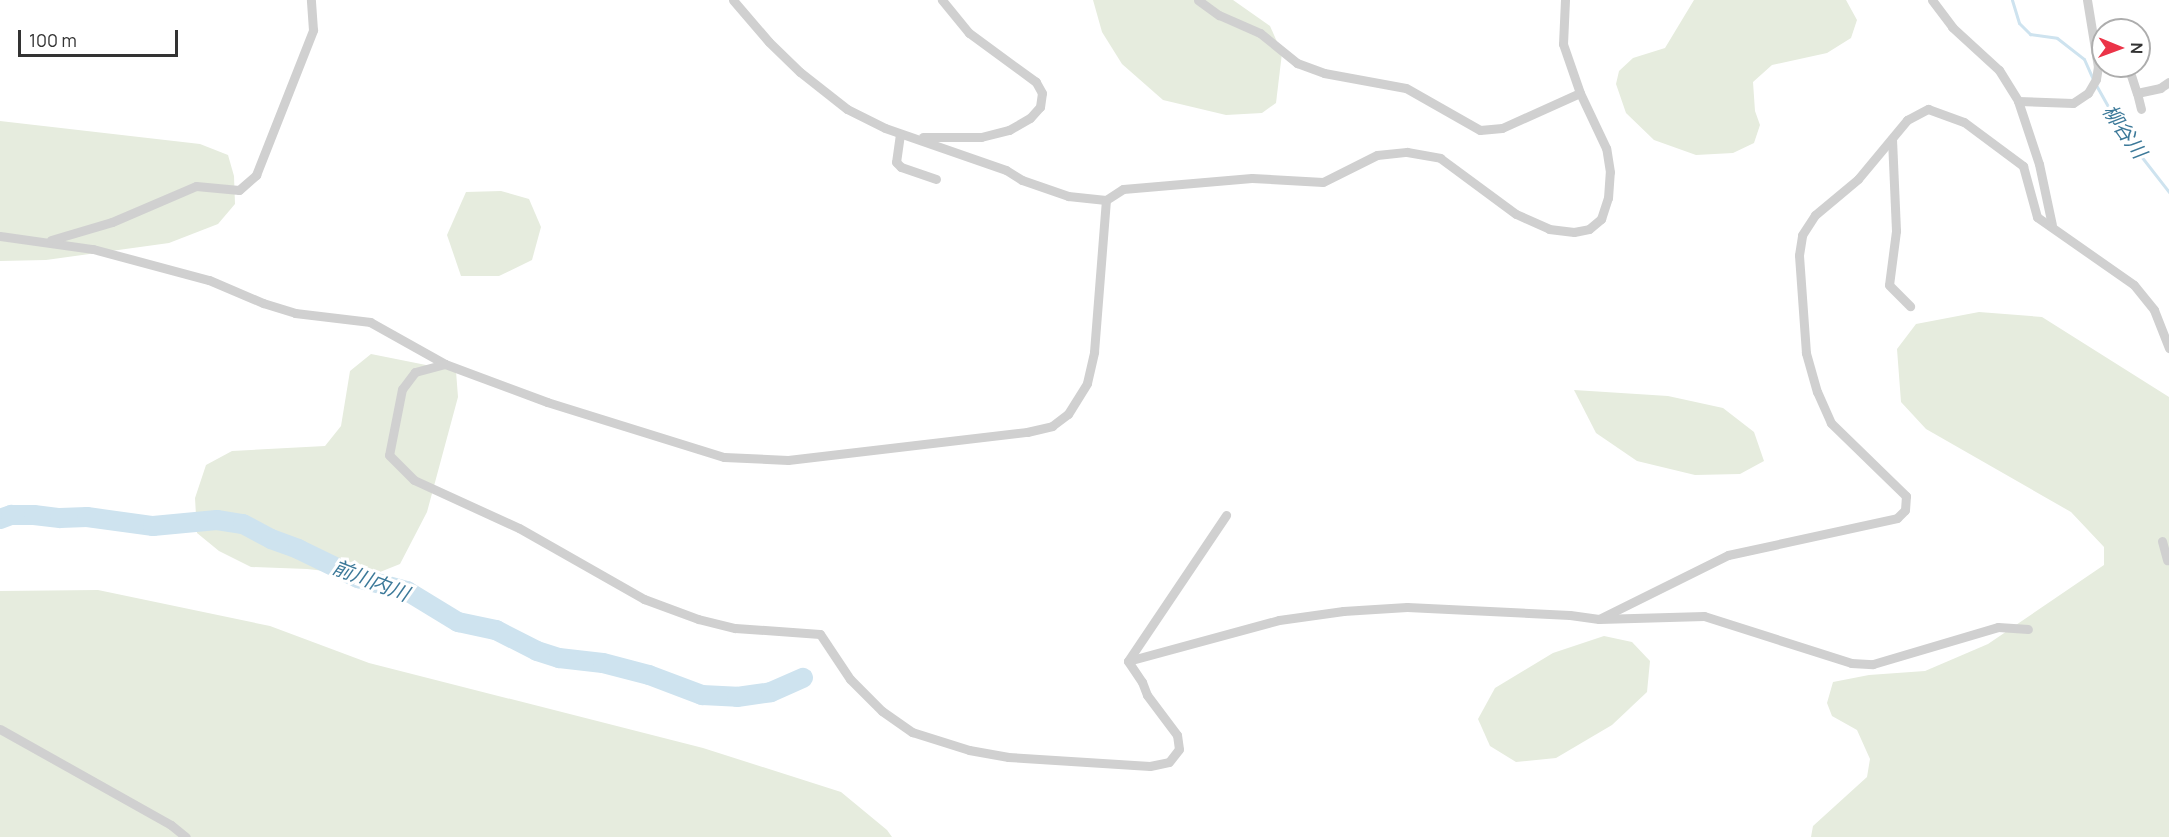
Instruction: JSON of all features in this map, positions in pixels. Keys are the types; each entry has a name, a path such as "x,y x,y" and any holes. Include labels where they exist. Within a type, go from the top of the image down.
{"street":[{"path":"45,241 112,222 196,186 239,190 256,176 313,30 311,0"},
{"path":"733,0 769,42 810,80 847,109 900,134 1006,170 1022,180 1068,196 1106,200 1122,189 1252,178 1323,182 1377,155 1407,152 1440,158 1516,213 1550,229 1574,232 1589,229 1601,219 1608,198 1610,172 1606,148 1580,93 1563,44 1565,0"},
{"path":"914,137 981,137 1010,130 1030,118 1040,107 1042,93 1036,82 969,33 942,0"},
{"path":"1198,0 1219,15 1260,33 1297,63 1324,73 1406,88 1480,130 1502,128 1580,93"},
{"path":"1932,0 1952,27 1999,70 2018,101 2039,164 2052,225"},
{"path":"2087,0 2092,18"},
{"path":"2018,101 2073,103 2088,93 2096,78"},
{"path":"2132,78 2140,109"},
{"path":"2137,93 2160,87 2169,82"},
{"path":"1599,619 1728,555 1897,518 1905,510 1906,496 1831,423 1817,392 1806,353 1799,266 1802,235 1815,215 1858,179 1907,120 1928,110 1964,122 2023,166 2037,217 2052,225 2134,285 2154,310 2169,348"},
{"path":"900,134 897,162 901,167 936,179"},
{"path":"1892,139 1896,231 1889,285 1910,306"},
{"path":"0,236 93,249 209,280 295,313 370,322 445,364 547,402 739,459 788,460 1027,432 1052,426 1068,414 1087,383 1097,327 1106,200"},
{"path":"445,364 416,372 402,389 389,455 414,480 519,528 644,599 698,619 735,628 820,634 850,679 882,711 912,732 969,750 1008,757 1150,766 1169,762 1179,749 1178,735 1147,695 1142,682 1128,661"},
{"path":"1128,661 1226,515"},
{"path":"2162,541 2167,560"},
{"path":"1128,661 1279,620 1343,611 1407,607 1570,615 1599,619 1704,616 1851,663 1873,664 1998,627 2028,629"},
{"path":"0,729 171,825 186,837"}],"shaded area":[{"path":"1093,0 1233,0 1270,26 1282,53 1276,103 1262,113 1226,115 1163,100 1122,64 1102,32"},
{"path":"1694,0 1846,0 1857,20 1851,38 1827,53 1772,65 1753,82 1755,111 1760,125 1754,143 1733,153 1696,155 1654,140 1626,113 1616,84 1619,71 1633,58 1665,48"},
{"path":"0,121 200,144 228,155 234,176 235,204 218,224 169,243 46,260 0,261"},
{"path":"501,191 529,199 541,227 532,260 499,276 461,276 447,235 466,192"},
{"path":"1979,312 2042,317 2169,397 2169,837 1811,837 1813,826 1867,777 1870,759 1857,730 1832,716 1827,703 1833,682 1869,675 1925,671 1988,644 2104,565 2104,547 2071,512 1926,429 1901,402 1897,349 1916,324"},
{"path":"371,354 456,371 458,397 427,512 400,564 370,576 307,569 251,567 219,551 197,533 195,498 206,465 232,451 325,446 341,426 350,371"},
{"path":"1574,390 1668,396 1723,408 1754,432 1764,461 1740,474 1695,475 1637,461 1596,433"},
{"path":"98,590 270,626 369,663 703,748 841,792 887,830 892,837 0,837 0,591"},
{"path":"1604,636 1632,642 1650,661 1647,692 1612,725 1556,758 1516,762 1490,746 1478,719 1495,688 1553,653"}],"waterway":[{"name":"柳谷川","path":"2012,0 2019,23 2030,34 2057,38 2084,59 2093,79"},
{"name":"柳谷川","path":"2096,85 2123,133 2169,192"},
{"name":"前川内川","path":"0,519 11,515 34,515 60,518 87,517 153,526 217,520 243,524 358,578 407,591 458,622 496,630 537,651 559,658 603,663 649,675 702,695 737,697 771,692 803,678"}]}
